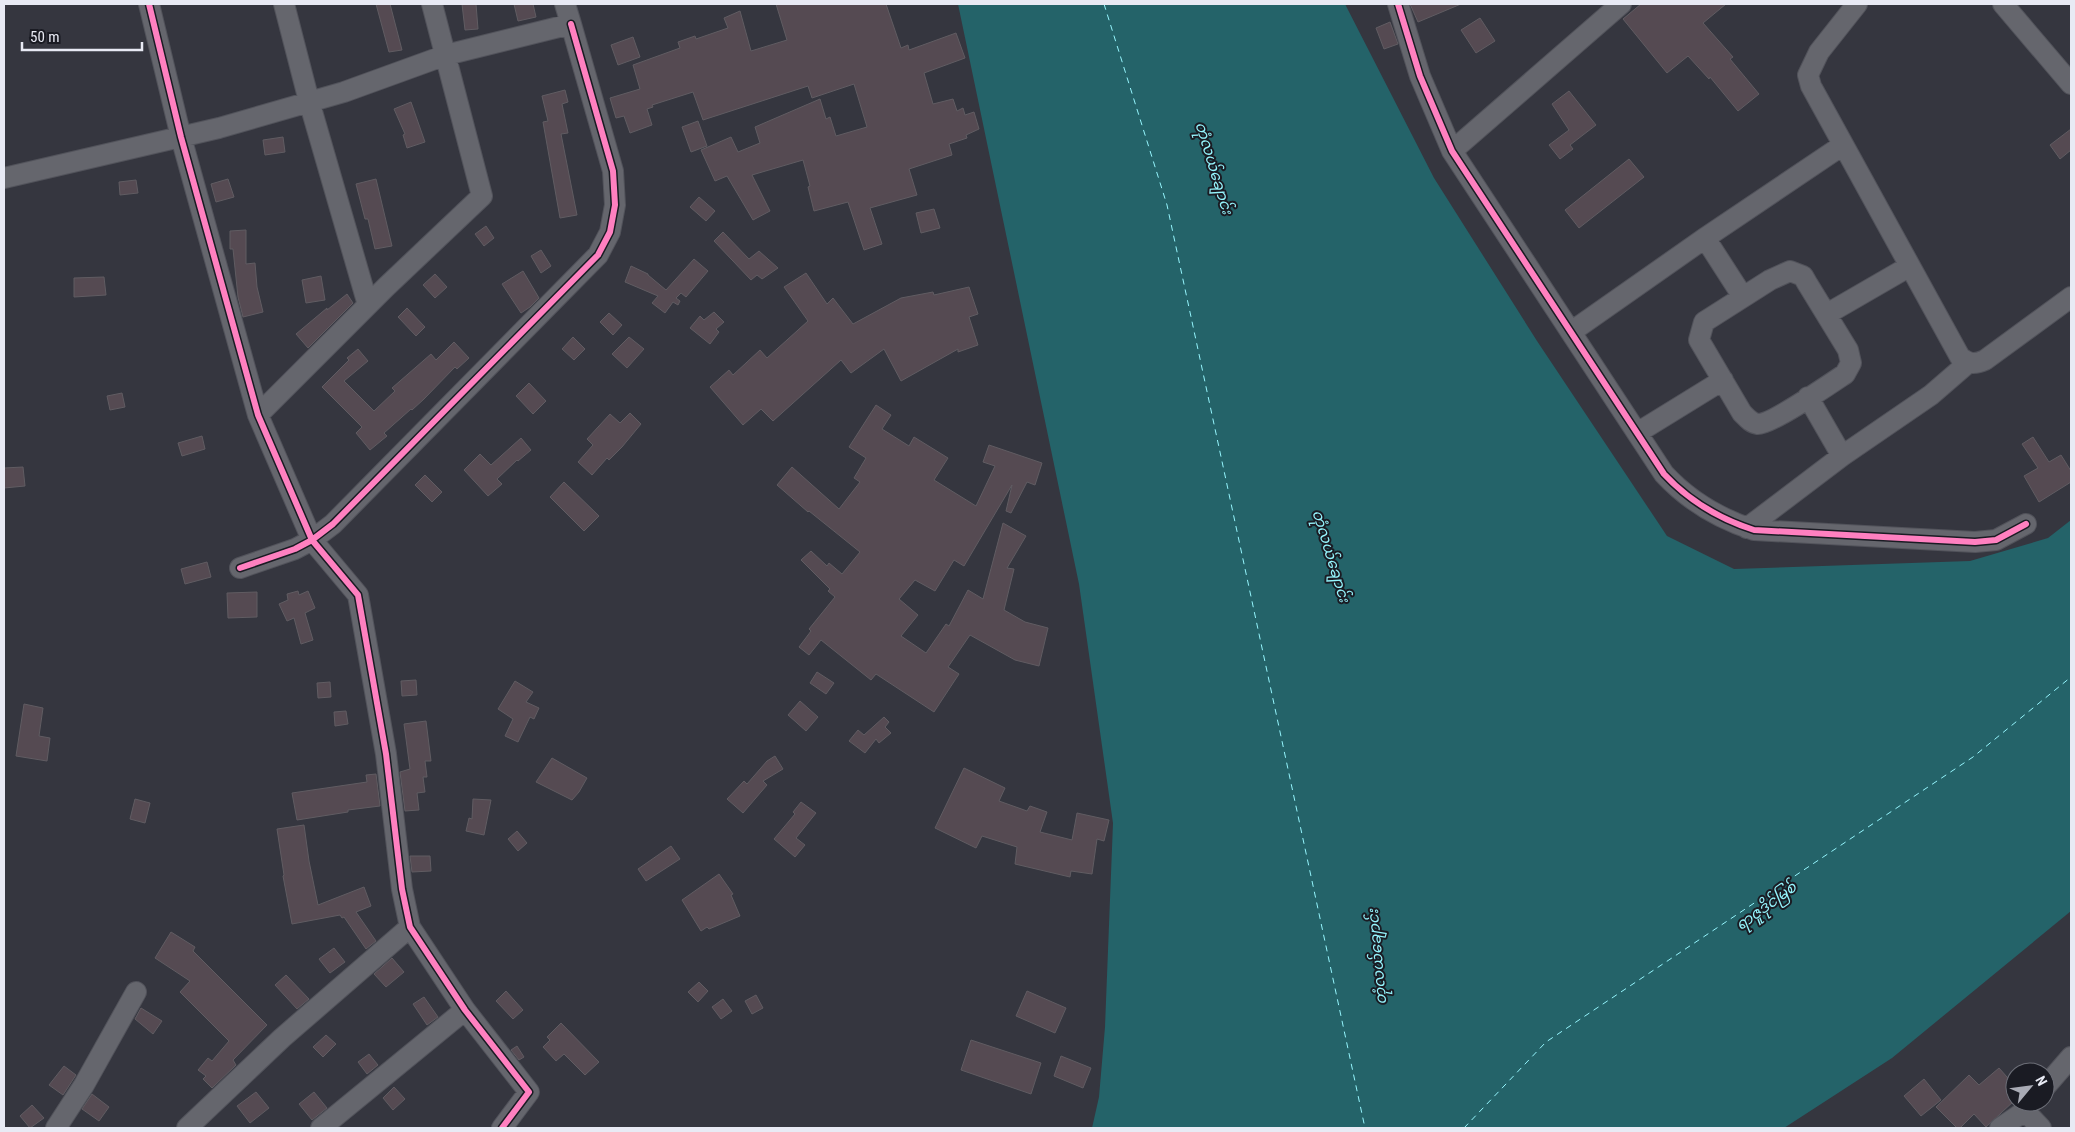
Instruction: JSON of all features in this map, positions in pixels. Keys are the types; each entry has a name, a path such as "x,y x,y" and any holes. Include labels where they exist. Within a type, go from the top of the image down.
{"street":[{"path":"149,4 181,137 258,415 312,540 358,595 386,754 402,889 410,927 465,1010 529,1092 502,1128"},
{"path":"284,4 309,101 368,305"},
{"path":"258,415 368,305 482,196 432,4"},
{"path":"240,568 295,549 312,540 340,518 598,255 610,232 615,205 613,171 565,4"},
{"path":"1398,4 1420,76 1452,151 1664,474 1679,490 1726,521 1747,528 1774,532 1975,542 1996,540 2026,524"},
{"path":"1452,151 1621,4"},
{"path":"1857,4 1818,52 1808,75 1811,86 1960,357 1968,363 1976,364 1984,360 2071,298"},
{"path":"2003,4 2071,84"},
{"path":"4,178 219,128 344,92 446,55 570,24"},
{"path":"1571,332 1705,238 1843,145"},
{"path":"1705,238 1742,296"},
{"path":"1827,314 1910,266"},
{"path":"1790,271 1803,276 1848,350 1851,363 1845,374 1777,416 1757,424 1750,422 1742,413 1699,340 1704,322 1742,296 1790,271"},
{"path":"1747,528 1842,456 1931,396 1968,363"},
{"path":"1637,433 1723,380"},
{"path":"1808,397 1842,456"},
{"path":"187,1128 282,1038 410,927"},
{"path":"56,1128 84,1085 136,992"},
{"path":"321,1128 465,1010"},
{"path":"2055,1075 2071,1057"},
{"path":"2000,1128 2021,1112"},
{"path":"2031,1112 2041,1128"}],"water":[{"path":"958,4 1345,4 1434,178 1537,341 1667,536 1734,569 1970,561 2048,538 2071,520 2071,911 1892,1058 1784,1128 1092,1128 1099,1097 1105,1027 1113,823 1079,584"}],"building":[{"path":"376,4 390,4 402,50 389,52"},
{"path":"462,4 476,4 478,29 465,30"},
{"path":"514,4 533,4 536,17 518,21"},
{"path":"776,4 886,4 901,48 908,45 909,50 956,33 965,58 924,73 933,104 953,99 957,111 963,108 965,115 974,112 979,129 966,135 967,138 949,144 952,155 909,169 917,195 870,208 882,244 864,250 848,202 814,211 803,160 752,175 770,211 753,220 727,176 715,181 701,150 731,137 738,152 760,143 755,127 820,99 826,119 830,117 836,136 867,127 854,84 812,98 808,86 703,120 693,92 652,105 653,107 647,109 652,125 630,133 624,116 616,118 610,98 640,89 633,65 680,48 678,42 695,36 696,39 728,28 724,18 740,11 751,51 787,40"},
{"path":"1410,4 1461,4 1418,22"},
{"path":"1641,4 1726,4 1703,23 1733,57 1730,59 1759,94 1738,111 1710,77 1709,79 1688,56 1667,73 1623,19"},
{"path":"1480,18 1495,41 1476,53 1461,30"},
{"path":"1390,22 1398,44 1384,49 1376,28"},
{"path":"633,37 640,57 618,65 611,45"},
{"path":"565,90 568,102 562,104 568,133 561,134 577,215 560,218 543,122 548,121 542,96"},
{"path":"1569,91 1596,125 1570,145 1573,149 1560,159 1549,145 1569,130 1552,104"},
{"path":"411,102 425,142 407,148 403,135 405,134 394,109"},
{"path":"698,121 707,146 691,152 682,127"},
{"path":"2071,129 2071,150 2060,159 2050,145"},
{"path":"283,137 285,152 265,155 263,140"},
{"path":"1629,159 1644,177 1579,228 1565,210"},
{"path":"228,179 234,197 216,202 211,184"},
{"path":"376,179 392,246 375,249 368,219 365,219 356,184"},
{"path":"136,180 138,193 120,195 119,182"},
{"path":"699,197 715,211 706,221 690,207"},
{"path":"934,209 940,228 921,233 916,213"},
{"path":"486,226 494,238 484,246 475,234"},
{"path":"246,230 246,264 255,263 257,287 263,312 243,317 238,297 233,249 230,249 230,231"},
{"path":"723,232 749,259 759,251 778,268 762,279 757,275 751,280 714,241"},
{"path":"541,250 551,266 541,273 531,256"},
{"path":"694,259 708,271 686,297 681,293 676,298 680,301 678,305 673,302 665,313 652,303 658,296 625,282 631,266 648,274 666,290"},
{"path":"523,271 539,298 521,313 502,284"},
{"path":"806,273 827,304 833,298 853,324 901,298 933,292 934,295 969,287 978,314 969,317 978,345 958,352 958,349 901,381 884,349 851,373 841,360 773,421 761,409 743,425 710,387 729,370 733,375 760,350 767,358 808,321 784,287"},
{"path":"435,274 447,287 435,298 423,285"},
{"path":"321,276 325,300 306,303 302,280"},
{"path":"104,277 106,295 74,297 74,278"},
{"path":"347,294 353,303 308,348 296,334"},
{"path":"407,308 425,327 416,336 398,317"},
{"path":"714,312 724,322 716,329 719,332 710,344 690,328 700,316 704,320"},
{"path":"609,313 622,325 613,335 600,322"},
{"path":"573,337 585,349 574,360 562,349"},
{"path":"629,337 644,349 627,368 612,354"},
{"path":"454,342 469,358 457,369 455,367 424,399 384,433 387,436 370,450 356,433 362,427 322,387 349,360 347,358 358,349 368,361 344,381 374,411 395,391 392,388 431,354 436,360"},
{"path":"529,383 546,401 533,414 516,396"},
{"path":"122,393 125,407 110,410 107,396"},
{"path":"876,405 891,415 882,429 909,446 914,437 948,458 934,480 976,506 995,466 983,462 989,445 1042,463 1035,485 1027,482 1011,513 1006,511 1012,485 964,566 954,560 935,591 915,580 899,599 918,615 901,636 926,653 946,624 949,626 968,590 983,599 1003,523 1026,536 1007,568 1014,569 1004,610 1025,622 1048,628 1039,666 1015,660 970,635 948,667 959,674 934,712 876,674 871,680 821,640 809,655 799,647 811,631 809,629 835,597 828,591 830,589 801,560 811,551 827,566 829,563 842,574 860,552 808,512 777,485 792,467 839,509 860,482 854,478 866,458 849,447"},
{"path":"630,413 641,424 622,447 609,460 607,458 592,475 578,462 593,445 587,439 610,414 620,423"},
{"path":"202,436 205,449 182,456 178,443"},
{"path":"2033,437 2049,462 2061,455 2071,471 2071,482 2039,502 2024,476 2038,468 2022,444"},
{"path":"521,438 531,450 497,479 502,484 488,496 464,470 480,454 491,465"},
{"path":"23,467 25,486 4,488 4,468"},
{"path":"425,475 442,492 432,502 415,485"},
{"path":"564,482 599,516 584,531 550,497"},
{"path":"207,562 211,577 185,584 181,569"},
{"path":"298,591 299,595 308,591 315,608 305,613 313,640 301,644 294,618 287,621 279,604 288,600 287,594"},
{"path":"257,592 257,617 228,618 227,593"},
{"path":"817,672 834,683 826,694 810,683"},
{"path":"416,680 417,695 402,696 401,681"},
{"path":"515,681 533,692 526,702 539,708 534,719 530,717 518,742 505,736 513,719 498,709"},
{"path":"330,682 331,697 318,698 317,683"},
{"path":"800,701 818,717 806,731 788,715"},
{"path":"24,704 43,708 39,736 50,738 47,761 16,756"},
{"path":"346,711 348,724 335,726 334,712"},
{"path":"884,717 889,722 885,727 891,733 879,743 876,739 865,753 849,741 858,730 864,735"},
{"path":"426,721 431,761 425,761 427,777 423,777 425,792 417,793 419,810 405,811 400,772 410,769 404,724"},
{"path":"775,756 783,769 763,781 767,785 743,813 727,799 744,781 747,784 767,761"},
{"path":"552,758 587,778 572,800 536,782"},
{"path":"964,768 1005,788 999,801 1027,811 1030,806 1047,812 1040,832 1072,840 1077,813 1109,820 1104,841 1097,839 1092,874 1071,871 1070,877 1015,864 1017,847 982,836 976,848 935,828"},
{"path":"376,774 380,806 297,820 292,793 367,782 366,775"},
{"path":"135,799 150,803 145,823 130,819"},
{"path":"473,799 491,800 484,835 466,831 469,818 472,819"},
{"path":"801,802 816,813 796,838 805,845 795,857 774,839 795,814 793,812"},
{"path":"304,825 318,905 364,887 371,906 356,912 376,941 366,949 344,917 342,918 340,915 292,924 277,829"},
{"path":"517,831 527,843 518,851 508,839"},
{"path":"671,846 680,859 646,881 638,869"},
{"path":"410,856 430,856 431,871 412,872"},
{"path":"719,874 733,894 731,895 740,916 709,929 707,927 701,931 682,900"},
{"path":"171,932 195,947 193,951 267,1025 233,1060 236,1065 212,1088 203,1079 206,1076 198,1070 208,1058 212,1061 229,1041 180,992 190,981 155,958"},
{"path":"334,948 345,962 330,973 319,959"},
{"path":"392,958 404,972 386,987 374,974"},
{"path":"286,975 309,999 297,1009 275,985"},
{"path":"699,982 708,991 698,1002 688,992"},
{"path":"506,991 523,1010 513,1019 496,1001"},
{"path":"1027,991 1066,1008 1055,1033 1016,1016"},
{"path":"756,995 763,1008 752,1014 745,1001"},
{"path":"424,997 438,1017 427,1025 413,1004"},
{"path":"723,999 732,1011 721,1019 712,1007"},
{"path":"141,1008 162,1021 153,1034 135,1019"},
{"path":"561,1023 599,1062 585,1075 564,1054 556,1061 543,1047 550,1040 547,1037"},
{"path":"326,1035 336,1044 323,1057 313,1047"},
{"path":"971,1040 1041,1063 1031,1094 961,1070"},
{"path":"517,1046 524,1057 519,1060 511,1050"},
{"path":"369,1054 378,1065 367,1074 358,1062"},
{"path":"1061,1056 1091,1068 1083,1088 1054,1076"},
{"path":"64,1066 76,1075 63,1095 49,1085"},
{"path":"1999,1068 2005,1075 2005,1109 1986,1127 1974,1114 1960,1128 1957,1128 1936,1107 1969,1075 1979,1085"},
{"path":"1924,1079 1941,1100 1921,1116 1904,1096"},
{"path":"394,1087 405,1099 393,1110 383,1098"},
{"path":"256,1092 269,1108 250,1123 237,1106"},
{"path":"314,1092 327,1108 312,1120 299,1104"},
{"path":"92,1094 109,1107 99,1121 82,1109"},
{"path":"32,1105 44,1118 30,1128 20,1116"}],"ferry route":[{"path":"1104,4 1167,205 1365,1128"},
{"path":"1464,1128 1546,1042 1973,757 2071,677"}],"cycle path":[{"path":"149,4 181,137 258,415 312,540 358,595 386,754 402,889 410,927 465,1010 529,1092 502,1128"},
{"path":"1398,4 1420,76 1452,151 1664,474 1684,493 1717,515 1754,530 1975,542 1996,540 2026,524"},
{"path":"240,568 295,549 312,540 333,524 598,255 610,232 615,205 613,171 571,24"}],"water label":[{"name":"တုံလယ်ချောင်း","path":"1214,168"},
{"name":"တုံလယ်ချောင်း","path":"1331,556"},
{"name":"ရာဇူဒိုင်မြစ်","path":"1766,906"},
{"name":"တုံလယ်ချောင်း","path":"1377,957"}]}
